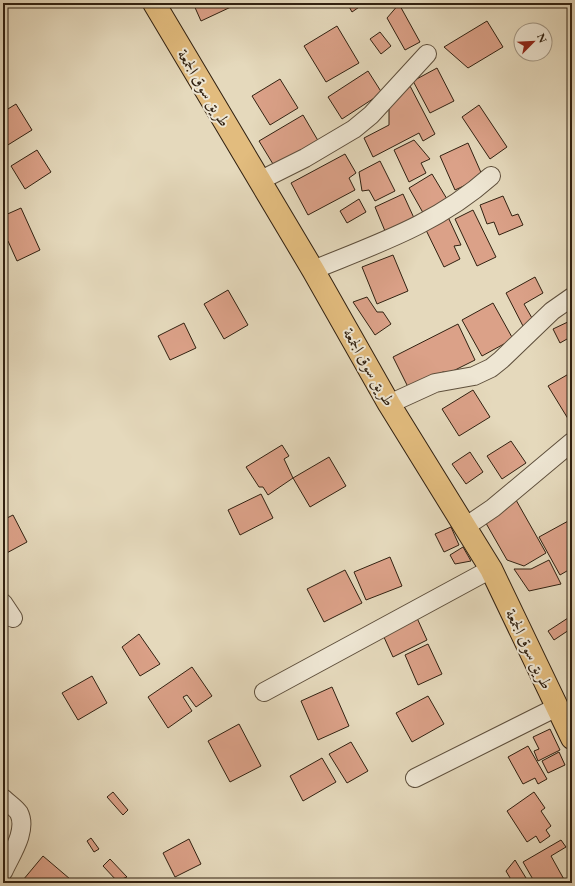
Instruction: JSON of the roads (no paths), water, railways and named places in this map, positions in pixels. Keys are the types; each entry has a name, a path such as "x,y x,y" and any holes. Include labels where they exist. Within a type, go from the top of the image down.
{"main road":[{"name":"طريق سوق الجمعة","path":"154,3 259,181 314,270 389,404 491,569 572,738"}],"street":[{"path":"259,181 305,158 354,130 371,115 427,54"},
{"path":"314,270 416,228 447,210 475,190 491,176"},
{"path":"389,404 435,383 474,376 491,368 552,311 572,297"},
{"path":"465,527 493,508 572,442"},
{"path":"264,692 491,569"},
{"path":"3,603 13,618"},
{"path":"415,778 557,707"},
{"path":"3,798 18,813 21,825 18,841 3,872"}]}
